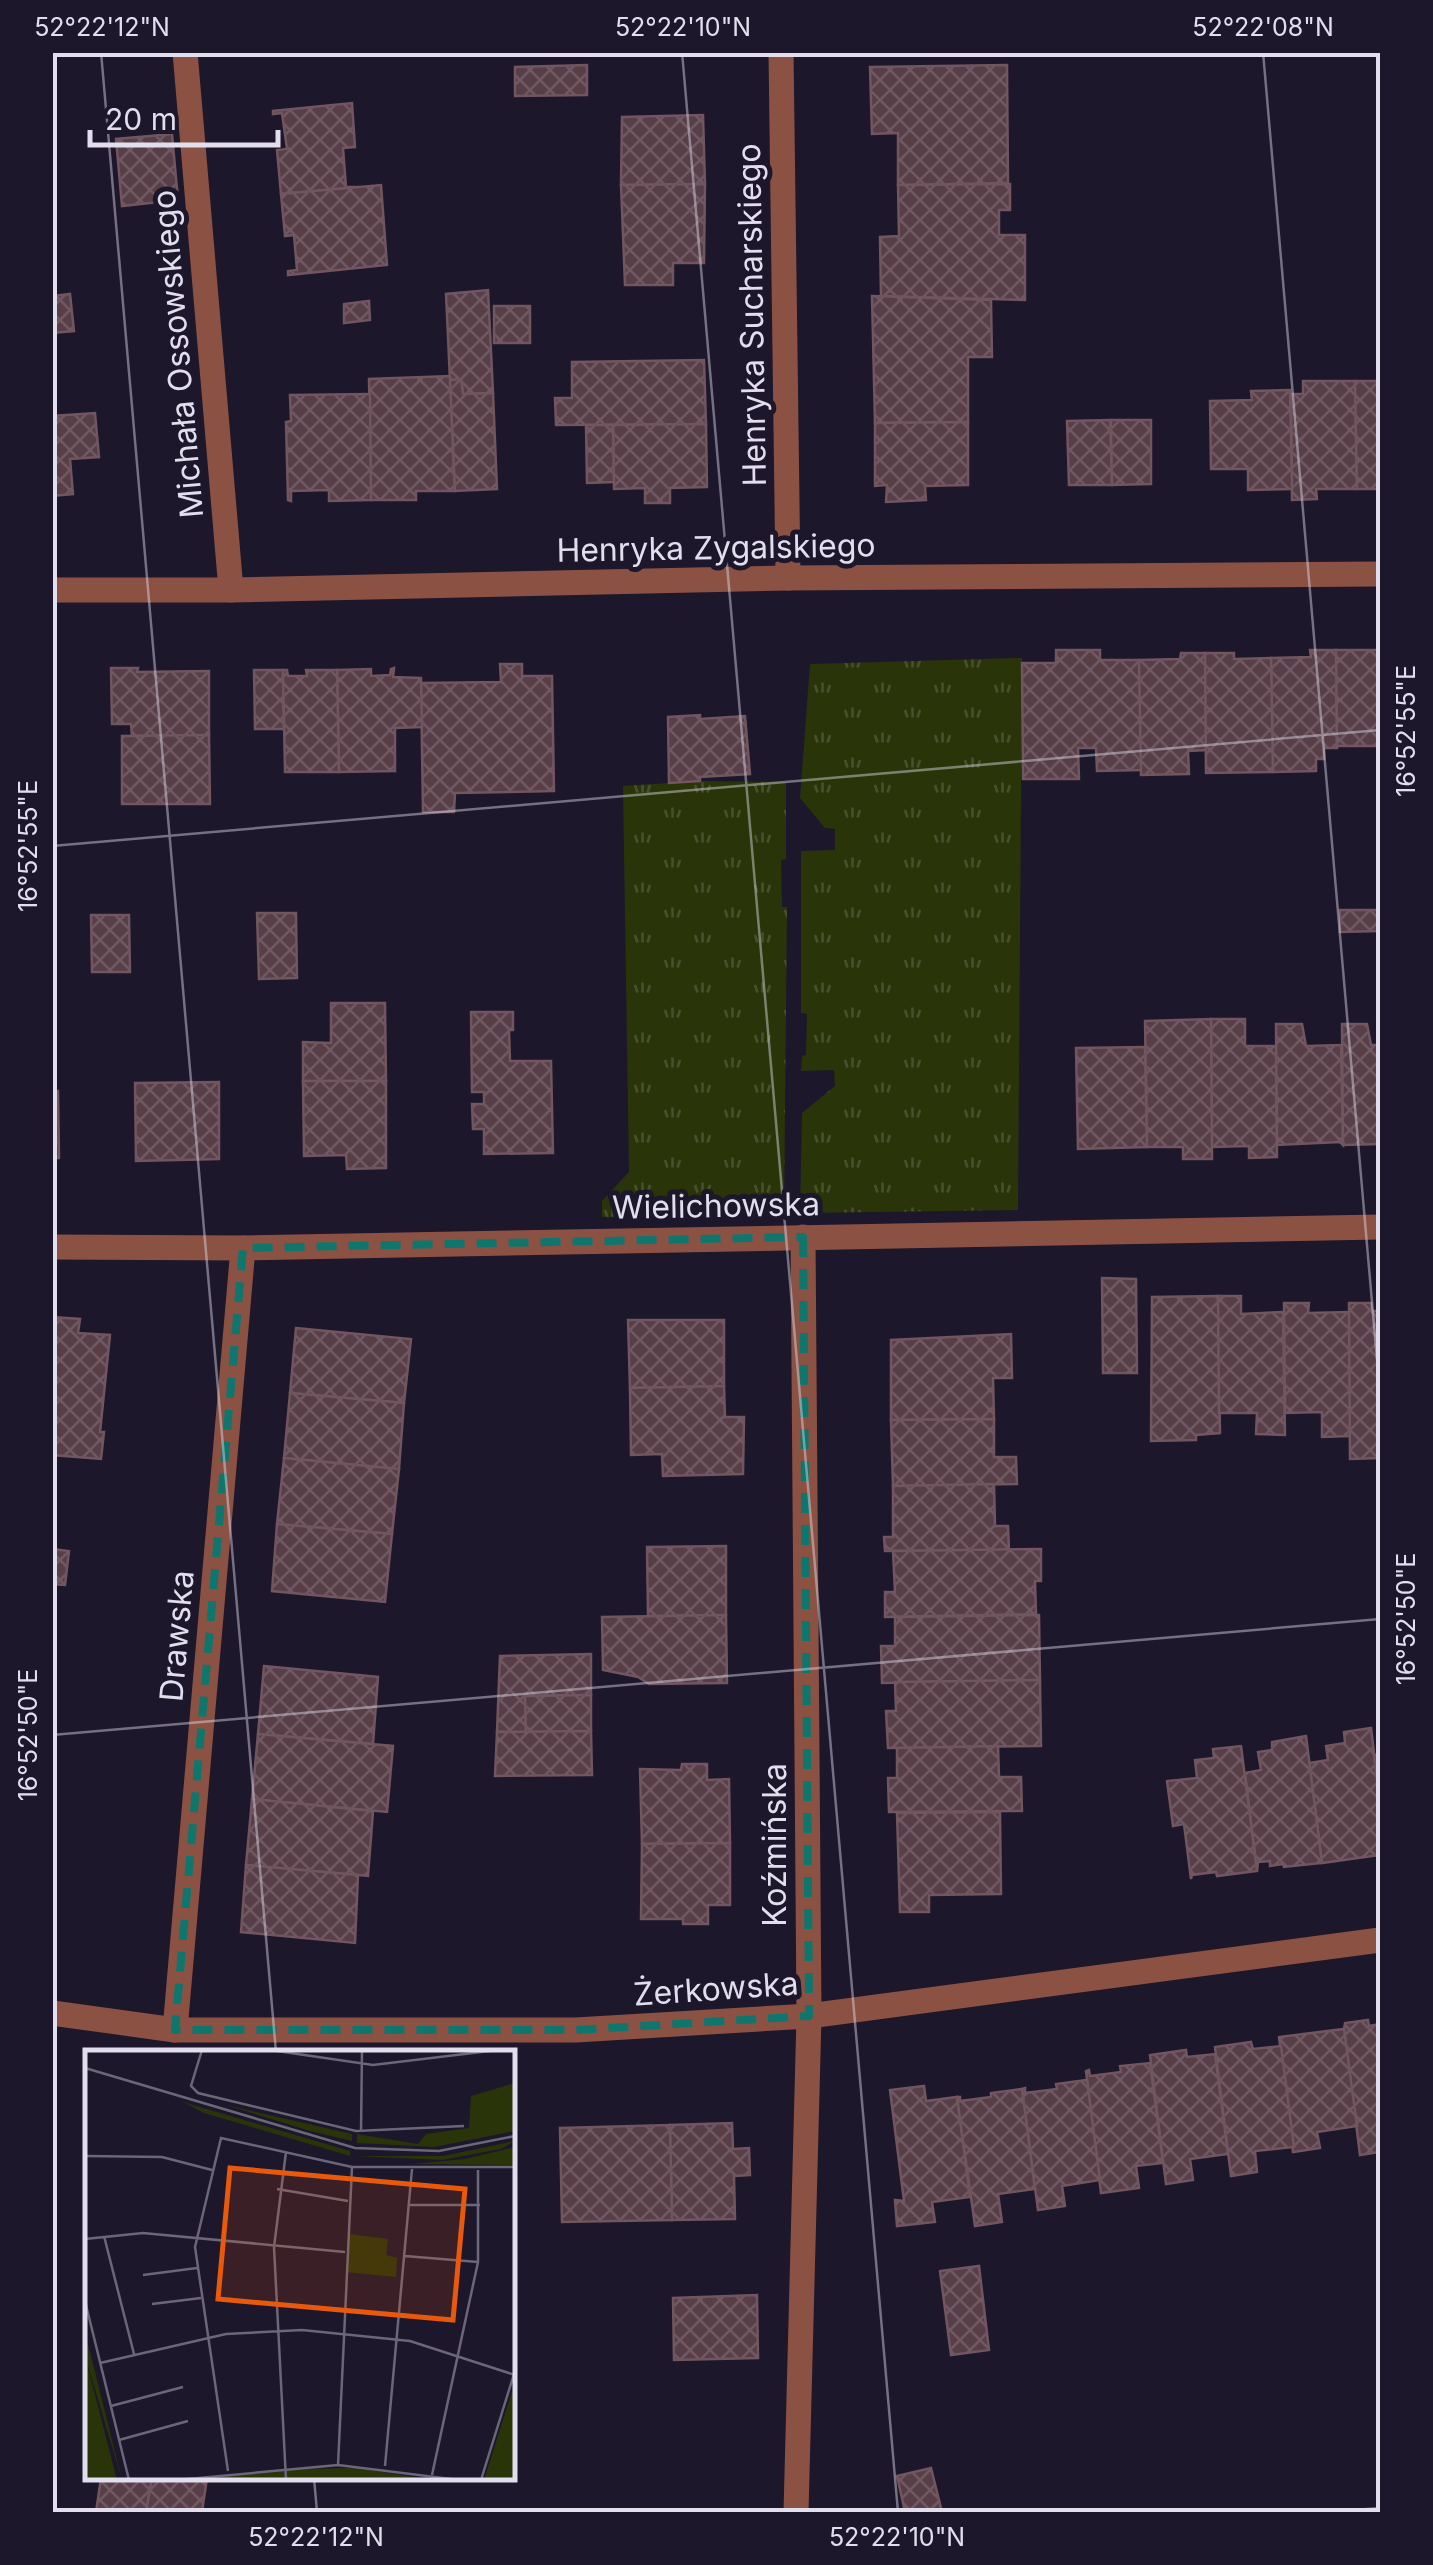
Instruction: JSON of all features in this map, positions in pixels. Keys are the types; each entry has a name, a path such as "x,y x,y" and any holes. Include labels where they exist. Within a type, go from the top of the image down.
{"street":[{"name":"Michała Ossowskiego","path":"185,52 231,590"},
{"name":"Henryka Sucharskiego","path":"781,52 788,578"},
{"name":"Henryka Zygalskiego","path":"52,590 788,578 1380,574"},
{"name":"Wielichowska","path":"52,1247 243,1248 1380,1226"},
{"name":"Koźmińska","path":"796,2512 808,2016 803,1237"},
{"name":"Drawska","path":"175,2030 243,1248"},
{"name":"Żerkowska","path":"52,2013 175,2030 576,2030 808,2016 1380,1940"}],"highlighted area":[{"path":"803,1237 809,2016 576,2030 175,2030 243,1248"}],"green space":[{"path":"1022,658 1018,1210 800,1213 802,1113 835,1086 834,1070 801,1071 802,1056 806,1055 807,1014 801,1013 801,851 835,850 835,829 825,828 800,798 810,664"},
{"path":"700,781 786,782 786,859 781,860 782,907 787,907 784,1214 602,1217 602,1201 629,1172 623,786"}],"building":[{"path":"587,65 587,95 515,96 515,67"},
{"path":"1007,65 1008,183 898,185 898,133 872,134 870,67"},
{"path":"352,103 355,147 343,148 346,187 359,187 281,194 277,150 287,149 282,113 273,111"},
{"path":"703,115 705,184 621,185 622,117"},
{"path":"172,134 178,200 122,206 116,139"},
{"path":"705,184 704,263 673,263 673,285 625,285 621,185"},
{"path":"1010,184 1010,210 999,210 999,235 1025,235 1025,300 881,296 880,237 899,236 898,185"},
{"path":"381,185 387,265 288,275 288,271 297,270 294,235 285,236 281,194"},
{"path":"488,290 493,393 463,394 461,379 450,380 446,294"},
{"path":"70,294 74,331 52,333 52,296"},
{"path":"872,296 991,300 992,357 968,357 968,422 875,423"},
{"path":"369,301 370,320 344,323 344,304"},
{"path":"494,306 530,306 530,343 494,343"},
{"path":"704,360 706,424 556,425 555,398 572,398 572,362"},
{"path":"450,376 455,491 416,491 416,500 371,500 369,379"},
{"path":"461,379 463,394 493,393 497,489 455,491 450,380"},
{"path":"1303,381 1355,381 1357,489 1316,489 1317,499 1292,500 1291,394 1303,394"},
{"path":"1355,381 1380,381 1380,489 1357,489"},
{"path":"1290,390 1292,489 1248,490 1248,469 1211,469 1210,401 1252,400 1251,391"},
{"path":"370,394 371,500 329,501 329,490 291,491 291,501 288,500 286,422 291,421 290,395"},
{"path":"95,413 99,457 70,459 73,494 52,496 52,416"},
{"path":"1110,420 1112,485 1069,485 1067,421"},
{"path":"1111,420 1151,420 1151,484 1112,485"},
{"path":"968,422 968,485 925,486 926,500 886,502 887,485 875,486 875,423"},
{"path":"706,424 707,487 670,488 670,503 645,503 645,488 614,489 613,425"},
{"path":"586,425 613,425 614,482 587,483"},
{"path":"1056,650 1100,650 1100,660 1139,660 1143,770 1097,771 1096,748 1078,748 1079,779 1023,779 1022,663 1056,663"},
{"path":"1310,650 1336,650 1337,748 1324,748 1324,759 1316,759 1316,771 1273,772 1271,658 1311,657"},
{"path":"1336,650 1380,650 1380,746 1337,746"},
{"path":"1181,653 1205,653 1207,750 1188,751 1189,774 1141,775 1139,660 1180,659"},
{"path":"1205,653 1234,653 1234,659 1271,658 1273,772 1206,773"},
{"path":"500,664 522,664 522,676 552,676 554,791 455,793 454,812 423,812 421,683 501,682"},
{"path":"111,668 138,668 137,672 209,671 209,735 132,736 131,724 112,724"},
{"path":"394,668 393,677 421,678 422,727 395,728 395,771 339,772 337,670 371,669 371,676 390,675"},
{"path":"254,670 283,670 284,729 255,729"},
{"path":"283,670 287,670 288,676 307,676 306,670 337,670 339,772 285,772"},
{"path":"700,715 700,719 745,716 750,774 669,783 668,717"},
{"path":"209,735 210,804 122,804 122,736"},
{"path":"1340,910 1380,910 1380,931 1340,932"},
{"path":"257,913 296,913 297,978 259,979"},
{"path":"91,915 129,915 130,972 92,972"},
{"path":"331,1003 385,1003 386,1081 303,1081 303,1042 331,1043"},
{"path":"471,1012 513,1012 510,1061 551,1061 553,1153 484,1154 484,1129 473,1129 472,1104 484,1104 484,1092 472,1092"},
{"path":"1211,1019 1245,1019 1245,1046 1276,1046 1277,1157 1249,1158 1249,1146 1212,1147"},
{"path":"1211,1019 1212,1159 1183,1159 1183,1147 1147,1147 1145,1021"},
{"path":"1276,1024 1302,1024 1306,1046 1341,1045 1343,1145 1277,1145"},
{"path":"1342,1024 1367,1024 1371,1045 1380,1045 1380,1144 1343,1145"},
{"path":"1145,1047 1147,1147 1078,1149 1076,1048"},
{"path":"303,1081 386,1081 386,1168 347,1169 346,1155 304,1156"},
{"path":"219,1082 219,1159 136,1161 135,1083"},
{"path":"58,1091 59,1158 52,1158 52,1092"},
{"path":"1102,1278 1136,1279 1137,1373 1103,1373"},
{"path":"1218,1296 1220,1433 1196,1435 1196,1440 1151,1441 1152,1297"},
{"path":"1218,1296 1241,1296 1241,1314 1283,1312 1285,1435 1256,1434 1257,1413 1219,1413"},
{"path":"1284,1303 1309,1303 1308,1313 1349,1312 1351,1436 1322,1437 1322,1412 1285,1413"},
{"path":"1349,1303 1371,1303 1372,1311 1380,1311 1380,1458 1350,1459"},
{"path":"52,1317 80,1319 78,1333 110,1335 101,1459 52,1455"},
{"path":"628,1320 724,1320 724,1386 630,1388"},
{"path":"296,1328 411,1339 404,1403 290,1393"},
{"path":"1011,1334 1012,1378 993,1378 994,1419 891,1420 891,1340"},
{"path":"724,1386 725,1417 744,1417 743,1474 663,1476 662,1454 631,1455 630,1388"},
{"path":"290,1393 404,1403 399,1469 284,1458"},
{"path":"994,1419 994,1457 1016,1457 1017,1484 893,1486 891,1420"},
{"path":"284,1458 399,1469 392,1534 277,1524"},
{"path":"994,1484 995,1526 1008,1526 1009,1550 885,1551 884,1537 893,1537 893,1486"},
{"path":"277,1524 392,1534 385,1602 272,1591"},
{"path":"726,1546 726,1615 648,1616 647,1547"},
{"path":"52,1549 69,1551 65,1585 52,1584"},
{"path":"1041,1549 1041,1581 1035,1581 1036,1614 885,1617 885,1592 895,1592 893,1551"},
{"path":"726,1615 727,1683 649,1684 638,1677 603,1670 602,1617"},
{"path":"1039,1615 1040,1680 882,1683 881,1646 895,1646 895,1617"},
{"path":"591,1654 591,1695 525,1696 526,1732 497,1732 500,1656"},
{"path":"264,1666 378,1677 373,1744 258,1734"},
{"path":"1040,1680 1041,1746 888,1748 886,1711 896,1711 895,1682"},
{"path":"591,1695 591,1731 526,1732 525,1696"},
{"path":"1371,1728 1380,1803 1380,1855 1322,1863 1309,1763 1328,1760 1326,1746 1345,1743 1344,1732"},
{"path":"591,1731 592,1775 495,1776 497,1732"},
{"path":"258,1734 393,1746 387,1812 252,1799"},
{"path":"1306,1736 1322,1863 1284,1867 1270,1866 1270,1861 1258,1862 1257,1871 1245,1773 1261,1770 1258,1752 1272,1750 1272,1742"},
{"path":"998,1746 999,1777 1021,1777 1022,1811 889,1812 888,1778 897,1778 897,1748"},
{"path":"1241,1746 1257,1871 1217,1876 1216,1872 1192,1875 1191,1879 1184,1824 1173,1826 1167,1781 1197,1778 1195,1760 1214,1758 1213,1749"},
{"path":"1380,1754 1380,1803 1374,1755"},
{"path":"682,1764 707,1764 707,1780 729,1779 730,1843 642,1844 640,1769 681,1770"},
{"path":"252,1799 373,1811 368,1876 246,1865"},
{"path":"1000,1812 1001,1894 929,1895 929,1912 900,1912 897,1813"},
{"path":"730,1843 730,1905 708,1905 708,1924 683,1924 683,1919 641,1919 642,1844"},
{"path":"246,1865 358,1875 355,1943 241,1932"},
{"path":"1368,2020 1369,2026 1380,2024 1380,2152 1360,2155 1344,2029 1345,2023"},
{"path":"1344,2029 1357,2126 1317,2132 1320,2148 1293,2152 1279,2037"},
{"path":"1251,2042 1253,2049 1281,2046 1294,2147 1255,2151 1257,2172 1231,2176 1215,2047"},
{"path":"1186,2050 1187,2057 1215,2054 1228,2154 1190,2159 1193,2180 1166,2184 1150,2055"},
{"path":"1150,2063 1163,2163 1136,2166 1139,2188 1101,2193 1086,2071 1090,2076 1121,2072 1120,2066"},
{"path":"1087,2080 1100,2180 1062,2186 1065,2206 1038,2210 1022,2089 1025,2093 1057,2089 1056,2084"},
{"path":"924,2086 926,2101 957,2097 970,2197 932,2202 935,2222 897,2226 895,2200 904,2201 890,2090"},
{"path":"1022,2089 1035,2189 998,2194 1002,2222 975,2226 957,2097 960,2101"},
{"path":"732,2123 733,2149 749,2148 750,2175 734,2176 735,2219 672,2220 670,2125"},
{"path":"670,2125 672,2220 562,2222 560,2128"},
{"path":"979,2266 989,2350 951,2355 940,2271"},
{"path":"757,2295 758,2358 674,2360 673,2298"},
{"path":"931,2468 942,2512 905,2512 897,2476"},
{"path":"101,2480 152,2480 146,2512 96,2512"},
{"path":"152,2480 207,2480 202,2512 146,2512"}]}
